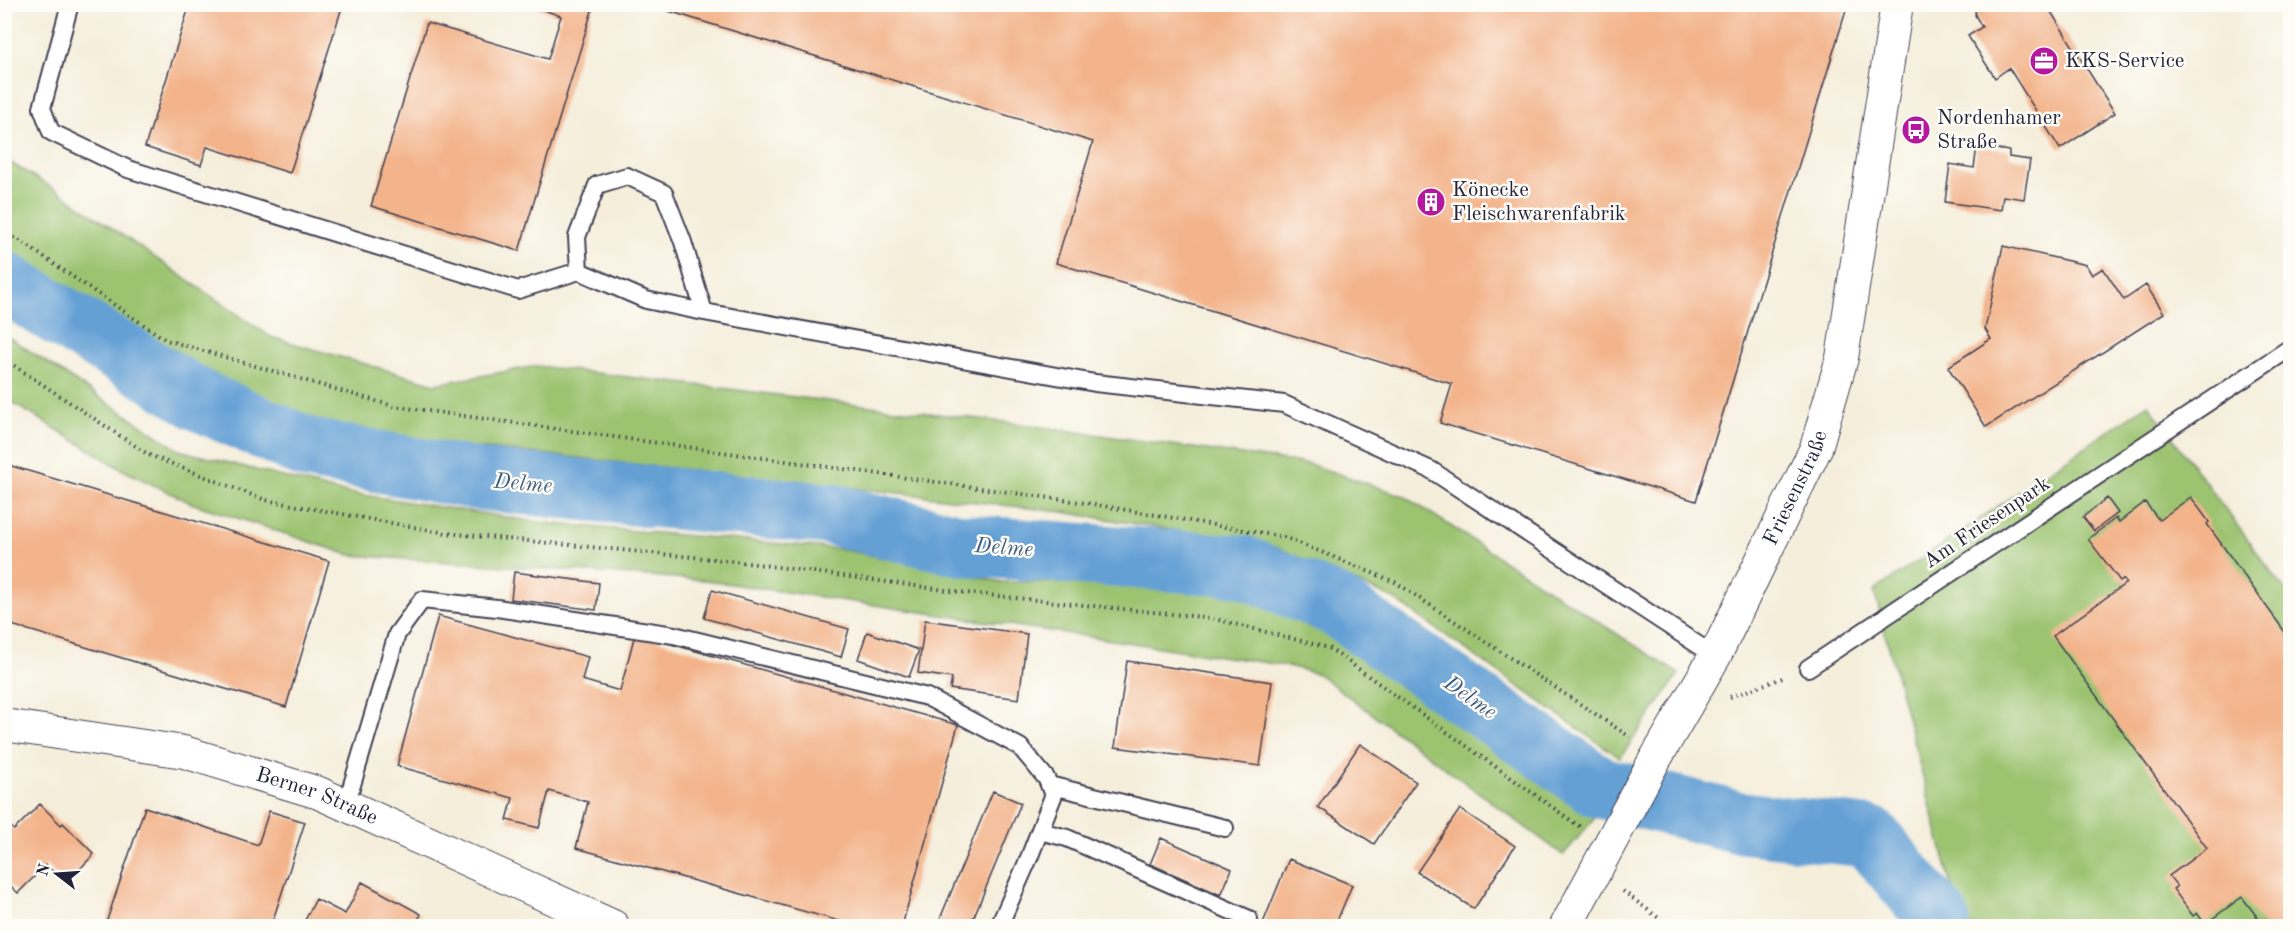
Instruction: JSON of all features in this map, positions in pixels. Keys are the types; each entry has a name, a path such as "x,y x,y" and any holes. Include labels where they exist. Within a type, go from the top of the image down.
{"street":[{"name":"Friesenstraße","path":"1566,927 1656,759 1715,656 1816,448 1842,358 1896,4"},
{"name":"Berner Straße","path":"4,725 184,752 319,793 613,927"}],"lane":[{"path":"70,4 42,108 51,132 128,169 518,290 579,271 646,300 704,312 1095,383 1284,404 1431,470 1715,656"},
{"path":"579,271 577,237 597,185 627,176 664,193 704,312"},
{"name":"Am Friesenpark","path":"1808,668 2290,348"},
{"path":"346,805 397,634 422,600 498,608 674,635 927,697 1020,747 1049,784 1054,794 999,927"},
{"path":"1049,784 1225,828"},
{"path":"1040,831 1067,838 1249,919"}],"path":[{"path":"4,230 166,340 393,406 1086,503 1284,537 1395,582 1656,759"},
{"path":"4,359 149,455 264,500 446,533 734,561 967,593 1211,618 1329,648 1607,851 1669,927"},
{"path":"1695,692 1718,701 1808,668"}],"green space":[{"path":"4,159 61,193 271,337 435,384 537,366 1013,423 1309,464 1404,496 1679,674 1620,758 1394,599 1276,547 1063,512 522,452 330,436 173,358 5,251"},
{"path":"4,334 179,450 337,491 545,523 840,549 1002,582 1226,584 1331,627 1596,817 1563,855 1318,674 1288,666 704,580 350,555 191,503 123,470 5,398"},
{"path":"2148,404 2290,597 2290,926 1962,926 1874,591"}],"building":[{"path":"190,4 343,4 290,173 207,147 201,165 145,147"},
{"path":"526,4 594,4 519,251 371,206 427,23 548,59 561,16"},
{"name":"Könecke Fleischwarenfabrik","path":"646,4 1848,4 1696,501 1440,423 1452,384 1056,263 1093,142"},
{"path":"1976,4 2046,4 2115,113 2060,149 2009,68 1995,78 1968,36 1982,27 1975,15"},
{"path":"1977,146 2009,151 2009,157 2030,160 2024,199 2003,196 2001,210 1945,202 1950,164 1974,168"},
{"path":"2003,246 2086,265 2092,275 2103,268 2124,300 2146,285 2164,313 1986,427 1948,367 1991,339 1985,329"},
{"path":"5,464 329,561 286,707 5,623"},
{"path":"2191,497 2209,522 2207,524 2290,639 2290,926 2264,926 2242,897 2205,924 2197,913 2193,916 2173,889 2177,886 2169,876 2207,848 2053,636 2126,583 2123,579 2120,581 2088,539 2116,518 2119,522 2145,502 2159,520"},
{"path":"2107,498 2118,513 2094,531 2083,517"},
{"path":"514,572 599,583 596,610 511,599"},
{"path":"712,590 849,629 841,657 704,618"},
{"path":"438,616 588,657 582,680 620,691 635,634 958,725 902,926 857,926 576,848 588,802 549,791 539,828 507,820 513,798 397,766"},
{"path":"925,620 1027,634 1019,699 950,689 952,678 918,673"},
{"path":"867,632 919,650 909,677 858,659"},
{"path":"1127,661 1272,682 1260,766 1115,747"},
{"path":"1360,744 1416,782 1374,844 1318,807"},
{"path":"993,791 1021,803 970,926 937,926"},
{"path":"40,804 94,854 66,884 46,865 18,893 4,880 4,820 14,830"},
{"path":"145,807 258,845 269,811 305,822 271,926 105,926"},
{"path":"1460,809 1515,846 1474,909 1417,872"},
{"path":"1161,838 1232,869 1221,895 1150,864"},
{"path":"1289,859 1352,885 1335,926 1270,926 1263,923"},
{"path":"362,882 421,914 415,926 302,926 316,899 345,914"}],"waterway":[{"name":"Delme","path":"4,282 199,400 309,449 482,480 830,514 961,545 1242,566 1335,605 1599,787 1737,822 1870,837 1938,918 1940,926"}],"place":[{"name":"KKS-Service","path":"2044,61"},
{"name":"Nordenhamer Straße","path":"1916,130"},
{"name":"Könecke Fleischwarenfabrik","path":"1431,202"}]}
